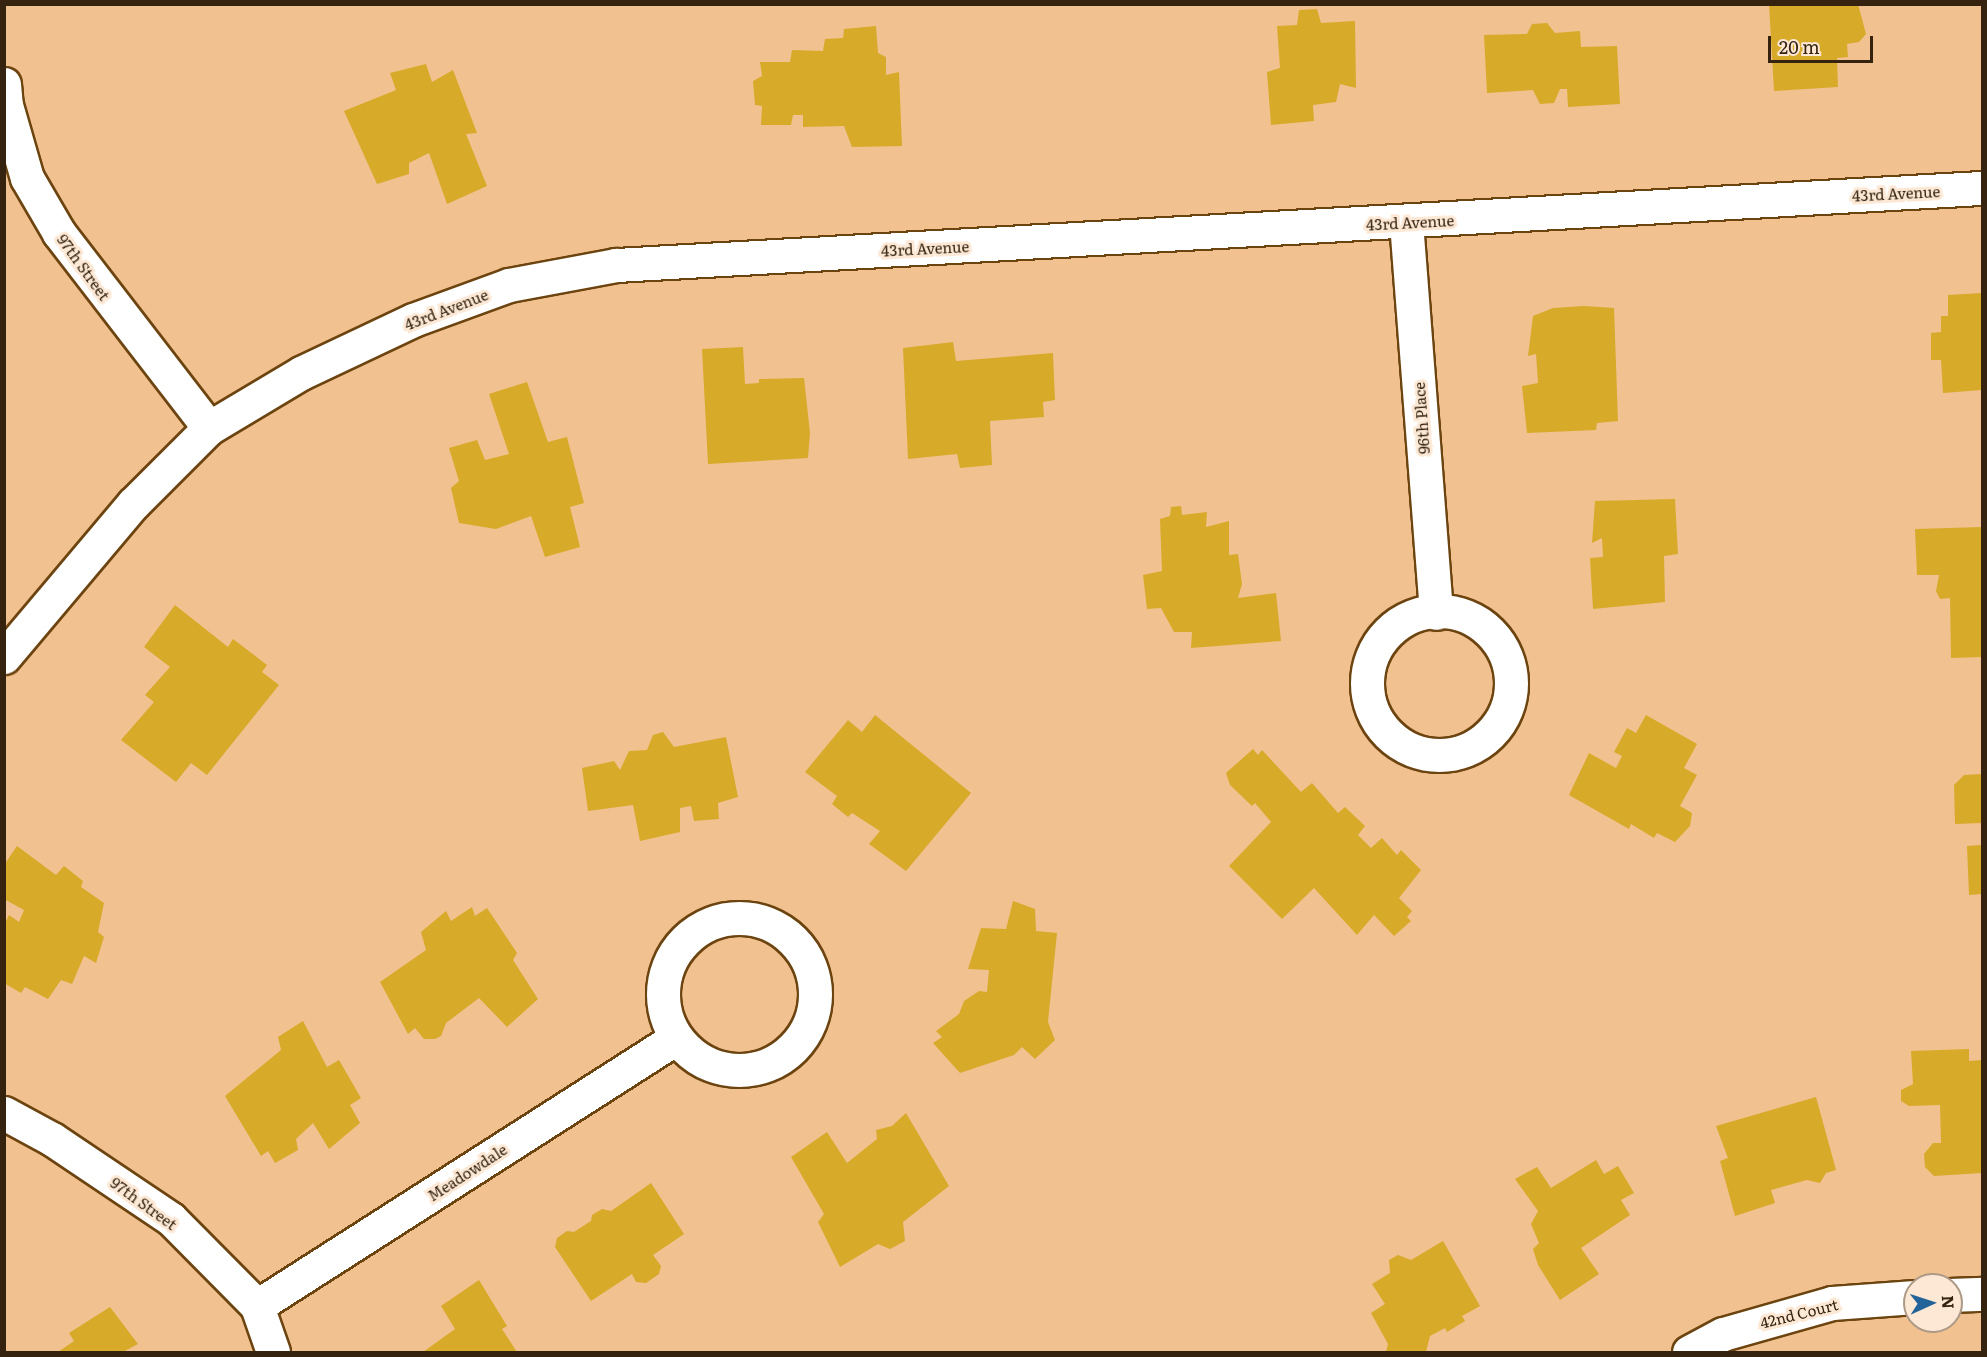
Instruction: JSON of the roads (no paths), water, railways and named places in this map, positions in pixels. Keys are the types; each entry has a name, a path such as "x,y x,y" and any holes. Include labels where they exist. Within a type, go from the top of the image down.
{"street":[{"name":"97th Street","path":"4,84 6,105 27,178 59,233 209,428"},
{"name":"43rd Avenue","path":"4,657 133,504 209,428 301,373 413,320 509,285 616,265 1983,188"},
{"name":"96th Place","path":"1406,222 1436,613"},
{"path":"1459,612 1480,622 1497,638 1505,653 1512,683 1508,706 1489,735 1458,753 1435,756 1412,751 1390,738 1375,718 1367,695 1367,670 1375,647 1390,627 1411,614 1436,613 1459,612"},
{"path":"735,918 767,922 788,934 804,953 814,977 815,1004 808,1028 785,1054 770,1064 744,1070 718,1068 695,1056 676,1038 665,1016 662,991 667,968 678,946 697,930 719,919 735,918"},
{"name":"Meadowdale","path":"257,1306 676,1038"},
{"name":"97th Street","path":"4,1113 52,1139 171,1219 257,1306 273,1353"},
{"path":"1963,1295 1983,1294"},
{"name":"42nd Court","path":"1689,1353 1723,1334 1832,1303 1903,1298"}]}
